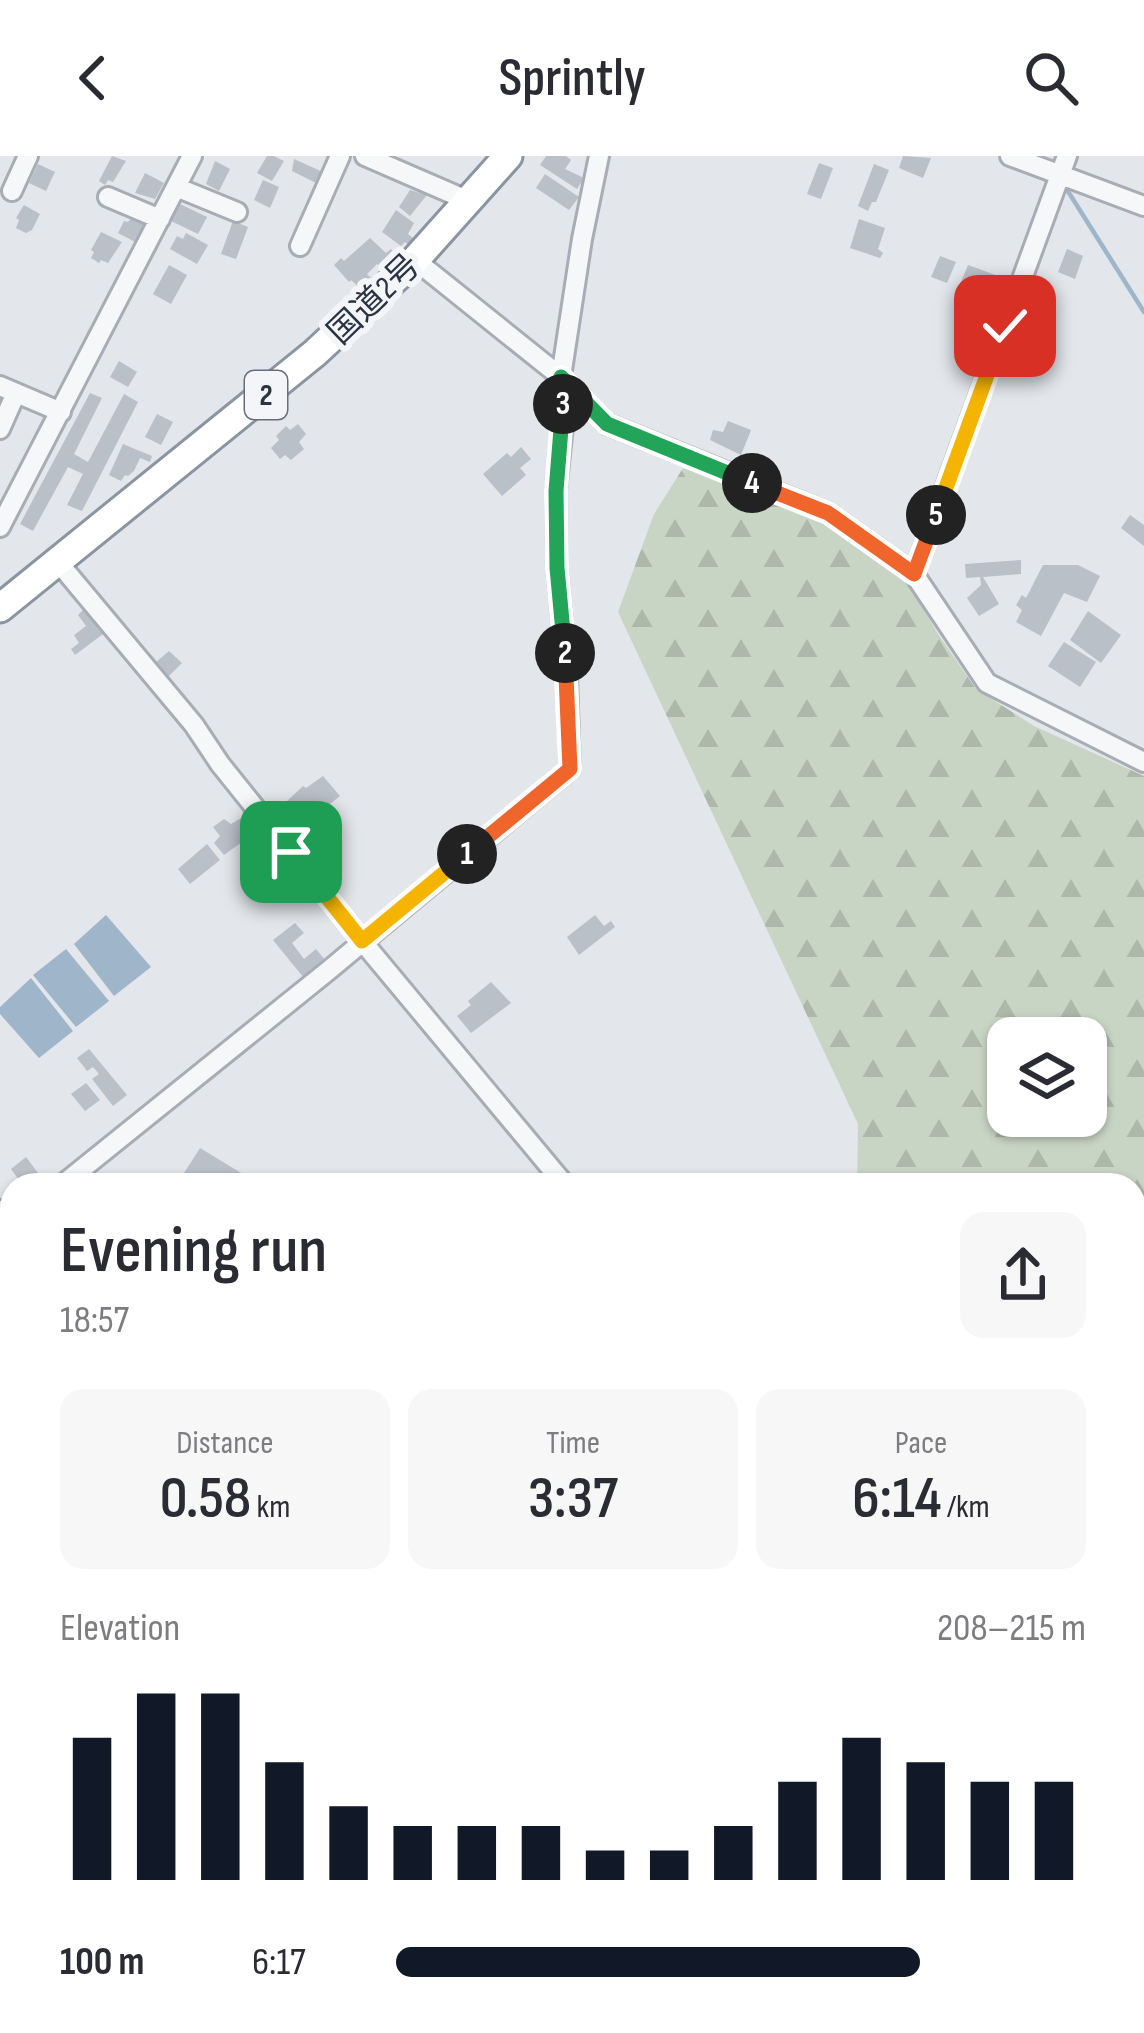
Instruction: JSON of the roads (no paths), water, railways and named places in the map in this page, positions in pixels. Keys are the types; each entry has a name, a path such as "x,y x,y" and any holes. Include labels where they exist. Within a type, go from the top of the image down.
{"highway":[{"name":"国道2号","path":"0,608 282,382 415,260 508,156"}],"street":[{"path":"28,156 6,188 32,199"},
{"path":"2,518 193,156"},
{"path":"301,246 323,215 340,156"},
{"path":"365,156 469,201"},
{"path":"77,1173 570,769 557,568 556,491 564,417 561,377 599,156"},
{"path":"1010,156 1063,165 1144,206"},
{"path":"914,574 1063,165"},
{"path":"176,187 237,212"},
{"path":"108,196 160,219"},
{"path":"415,260 561,377 607,424 828,513 914,574 987,683 1144,761"},
{"path":"0,429 8,390 61,412"},
{"path":"58,562 555,1173"}],"water":[{"path":"106,915 151,967 114,996 74,944"},
{"path":"66,949 109,1001 76,1027 33,975"},
{"path":"31,978 73,1031 39,1058 0,1014 0,1007"}],"waterway":[{"path":"1064,185 1144,312"}]}
